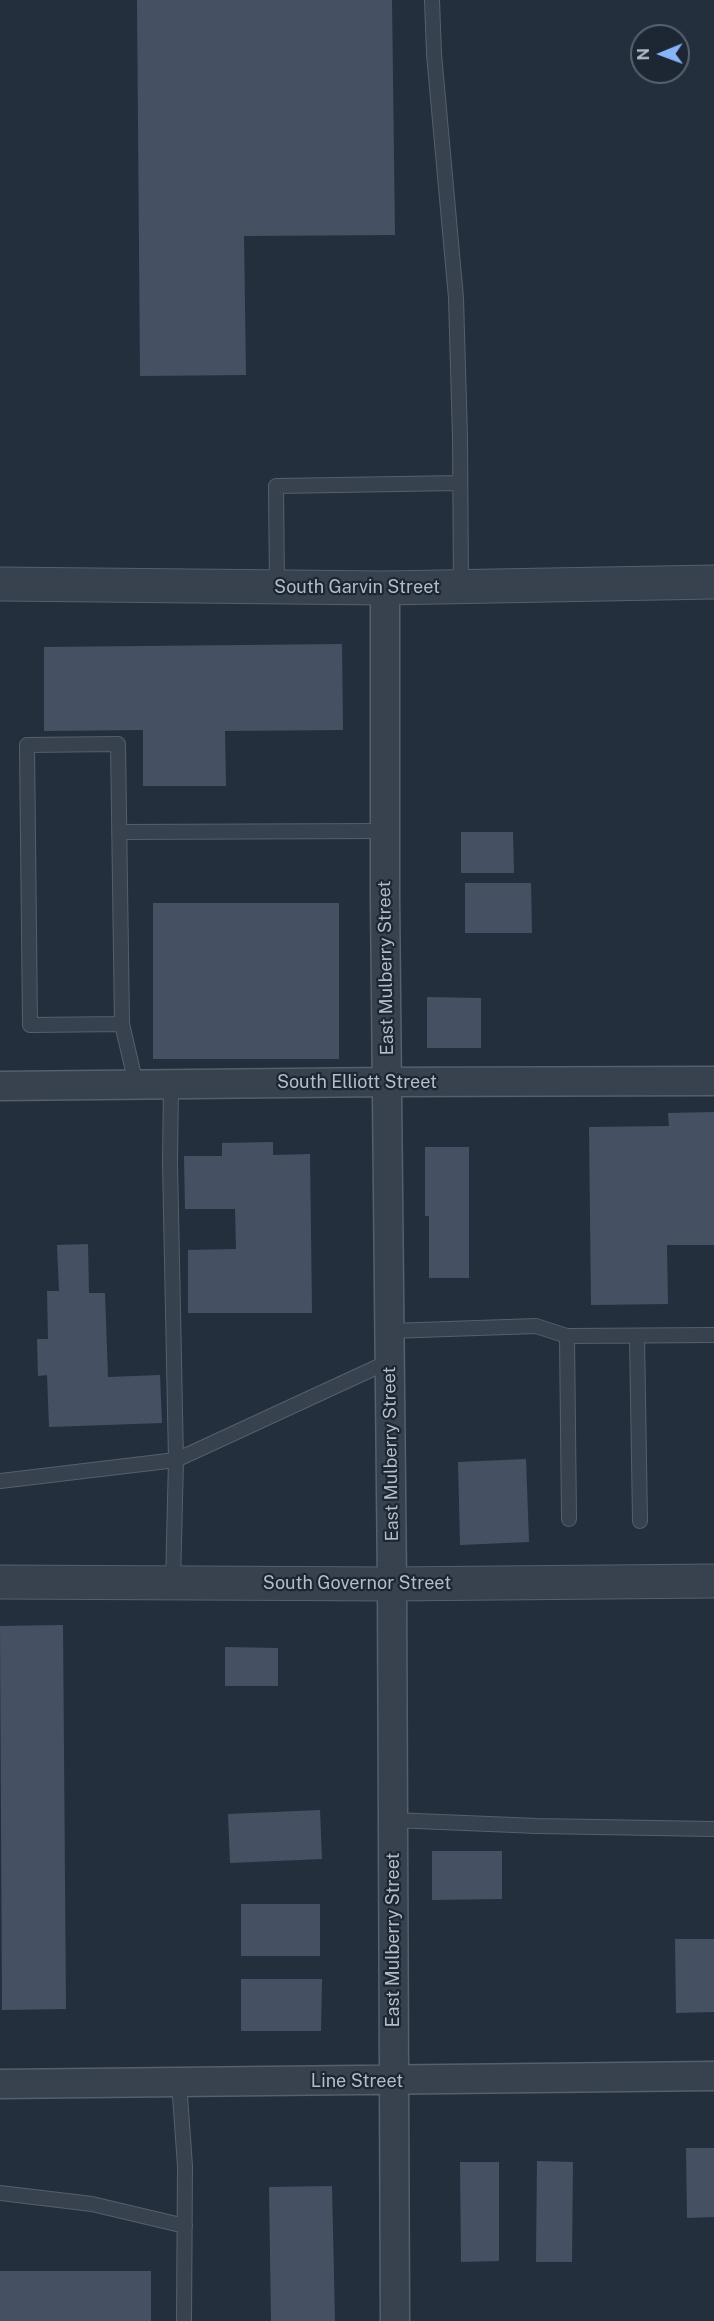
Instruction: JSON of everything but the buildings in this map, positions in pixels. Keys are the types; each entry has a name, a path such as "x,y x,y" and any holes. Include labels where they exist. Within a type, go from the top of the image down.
{"street":[{"name":"South Garvin Street","path":"0,584 385,588 714,582"},
{"name":"East Mulberry Street","path":"385,588 395,2321"},
{"name":"South Elliott Street","path":"0,1086 714,1081"},
{"name":"South Governor Street","path":"0,1582 392,1584 714,1581"},
{"name":"Line Street","path":"0,2084 714,2076"}],"lane":[{"path":"432,0 434,54 456,298 461,586"},
{"path":"277,587 276,486 460,483"},
{"path":"122,1024 30,1025 27,745 118,744 122,1024 136,1084"},
{"path":"119,832 385,831"},
{"path":"171,1084 170,1163 176,1460 173,1583"},
{"path":"389,1331 536,1326 567,1336 714,1335"},
{"path":"567,1336 569,1519"},
{"path":"637,1336 640,1521"},
{"path":"0,1481 176,1460 390,1361"},
{"path":"393,1820 537,1826 714,1828"},
{"path":"179,2082 185,2166 184,2321"},
{"path":"0,2193 92,2204 185,2226"}]}
